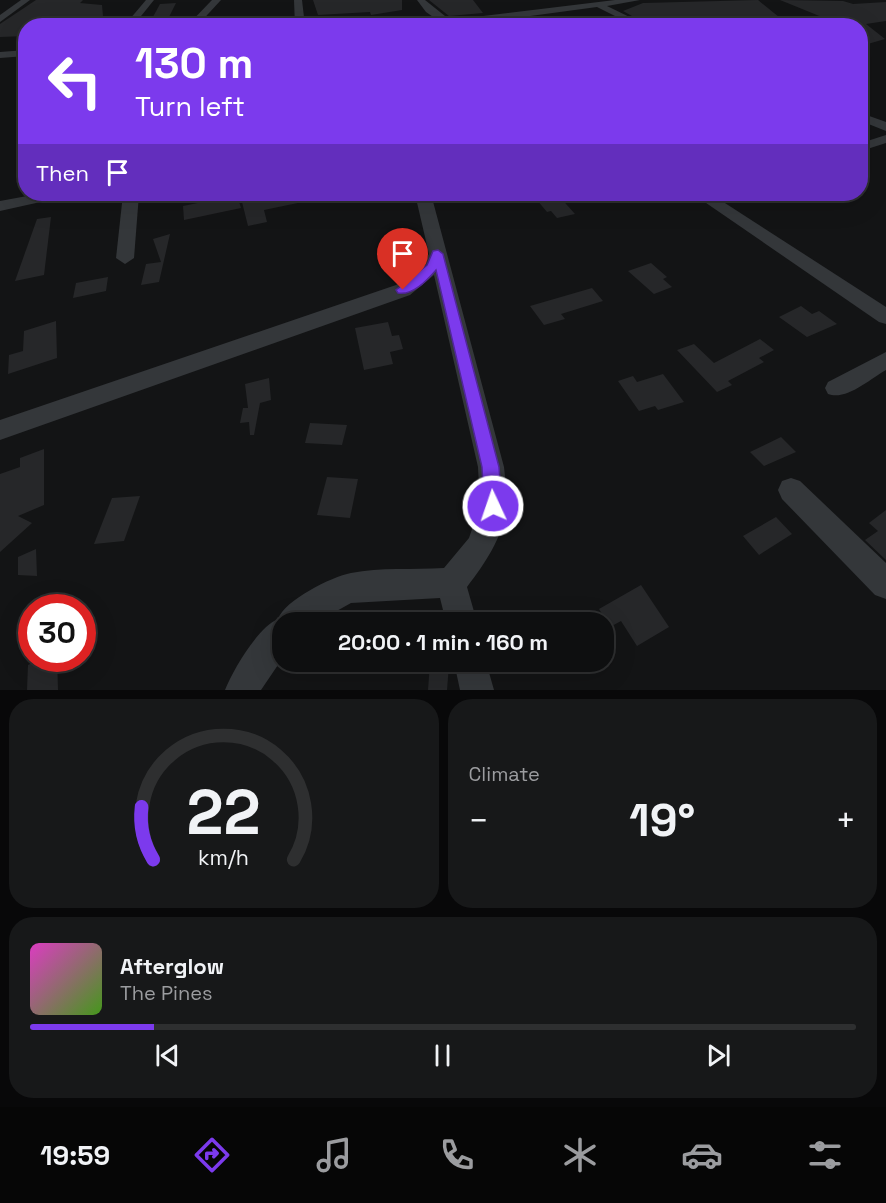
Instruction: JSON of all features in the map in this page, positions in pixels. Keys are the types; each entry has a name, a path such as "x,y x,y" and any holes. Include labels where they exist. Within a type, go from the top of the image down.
{"street":[{"path":"0,19 26,0"},
{"path":"135,18 150,0"},
{"path":"199,18 217,0"},
{"path":"298,0 299,18"},
{"path":"421,0 429,10 441,18"},
{"path":"563,10 557,6 576,0"},
{"path":"484,18 523,11 563,10 636,0"},
{"path":"599,6 626,18"},
{"path":"0,55 18,54"},
{"path":"868,120 886,127"},
{"path":"868,145 886,139"},
{"path":"0,206 24,201"},
{"path":"125,258 130,201"},
{"path":"306,612 319,602 351,588 451,583 480,546 493,506 491,467 425,201"},
{"path":"712,201 886,317"},
{"path":"0,430 403,290 420,280 432,267 438,254"},
{"path":"836,388 886,360"},
{"path":"791,490 886,584"},
{"path":"451,583 458,612"},
{"path":"242,690 272,646"},
{"path":"472,672 477,690"}],"building":[{"path":"36,0 83,0 80,3 102,5 103,16 101,18 18,18 18,36 0,37 0,24"},
{"path":"313,0 402,0 402,10 371,15 370,12 318,15"},
{"path":"429,0 473,0 483,13 449,16"},
{"path":"758,0 780,18 636,18 623,11 643,3"},
{"path":"780,0 843,1 853,4 886,2 886,21 868,24 868,18 824,18"},
{"path":"176,3 168,18 152,18 160,4"},
{"path":"868,26 885,39 868,44"},
{"path":"208,201 239,201 241,208 184,220 183,206"},
{"path":"242,201 307,201 264,210 267,222 248,226"},
{"path":"538,201 563,201 575,214 557,218 551,211 547,212"},
{"path":"51,217 44,275 15,281 37,219"},
{"path":"170,234 159,282 141,285 146,264 161,262 153,239"},
{"path":"651,263 667,277 663,279 672,287 654,294 628,271"},
{"path":"108,277 106,291 73,298 76,283"},
{"path":"592,288 603,301 561,314 565,319 544,325 530,306"},
{"path":"801,306 812,314 819,311 837,324 807,337 779,317"},
{"path":"56,321 57,358 8,374 9,355 23,351 24,331"},
{"path":"388,322 392,336 399,335 403,349 390,352 393,364 364,370 355,328"},
{"path":"760,339 774,350 759,358 764,362 728,381 732,385 717,392 677,350 694,344 714,363"},
{"path":"663,374 684,402 658,410 655,406 639,411 618,381 633,376 637,382"},
{"path":"269,378 271,400 260,403 254,435 250,435 249,422 240,423 243,408 248,408 245,384"},
{"path":"310,423 347,425 342,445 305,443"},
{"path":"781,437 796,452 764,466 750,452"},
{"path":"44,449 44,505 18,516 32,523 0,552 0,474 20,467 20,458"},
{"path":"327,477 358,479 350,518 317,515"},
{"path":"140,496 124,541 94,544 112,498"},
{"path":"886,510 886,560 865,540 878,531 869,523"},
{"path":"776,517 792,534 759,555 743,536"},
{"path":"36,549 37,576 18,575 18,557"},
{"path":"641,585 669,627 637,646 621,621 614,625 614,612 601,612 599,609"},
{"path":"28,672 57,672 58,690 27,690"},
{"path":"429,672 448,672 447,690 428,690"}],"route":[{"path":"403,290 420,280 432,267 438,254 491,467 493,506"}]}
